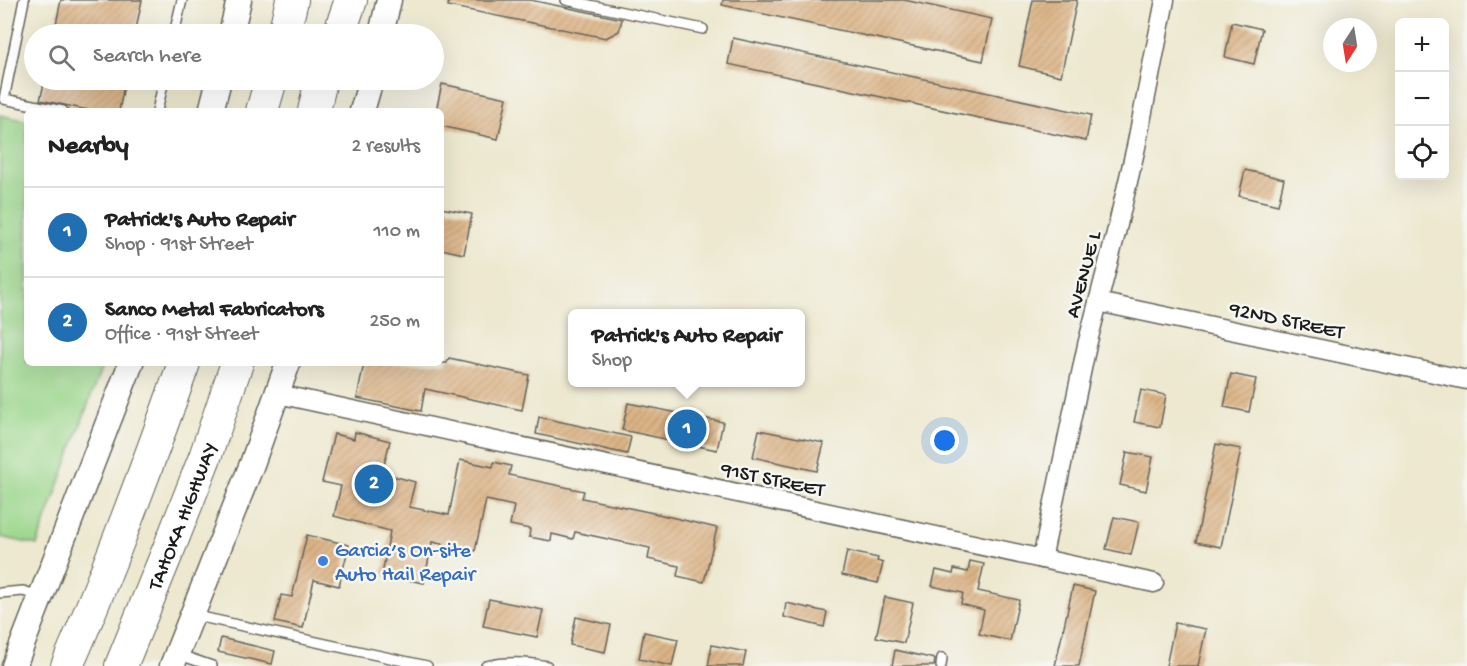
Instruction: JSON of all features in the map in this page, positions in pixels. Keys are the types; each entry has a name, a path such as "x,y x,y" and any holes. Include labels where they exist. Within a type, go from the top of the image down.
{"highway":[{"path":"284,24 286,0"},
{"path":"286,24 292,0"},
{"path":"335,24 341,0"},
{"path":"343,24 351,0"},
{"path":"263,108 268,90"},
{"path":"67,666 91,612 145,474 183,366"},
{"name":"TAHOKA HIGHWAY","path":"121,666 205,457 236,366"}],"main road":[{"path":"233,24 239,0"},
{"path":"383,24 389,0"},
{"path":"212,108 216,90"},
{"path":"363,108 368,90"},
{"path":"14,666 130,366"},
{"path":"174,660 252,464 287,366"}],"street":[{"name":"AVENUE L","path":"1042,559 1086,345 1136,147 1165,0"},
{"name":"92ND STREET","path":"1098,302 1467,380"},
{"name":"91ST STREET","path":"278,394 1154,583"}],"lane":[{"path":"24,0 4,99 48,108"},
{"path":"176,24 182,0"},
{"path":"566,0 703,29"},
{"path":"158,108 162,90"},
{"path":"0,593 23,591 40,597"},
{"path":"192,615 427,666"},
{"path":"174,660 212,666"},
{"path":"486,666 501,662 530,662 547,666"}],"green space":[{"path":"0,115 24,120 24,366 102,366 37,545 0,537"}],"building":[{"path":"61,0 142,0 137,24 56,24"},
{"path":"449,0 530,0 622,19 619,31 606,38 448,6"},
{"path":"723,0 904,0 992,19 983,61 722,5"},
{"path":"1033,0 1077,0 1061,76 1019,66"},
{"path":"1232,22 1262,29 1254,64 1225,57"},
{"path":"733,38 1091,115 1086,141 728,64"},
{"path":"444,84 507,98 498,139 444,127 444,108 437,108"},
{"path":"42,90 123,90 120,108 79,108 40,100"},
{"path":"1245,170 1284,179 1278,205 1239,196"},
{"path":"444,209 472,214 464,254 444,250"},
{"path":"449,358 529,375 522,410 425,389 421,411 357,398 363,366 444,366 444,363 447,363"},
{"path":"1231,374 1256,379 1249,412 1224,407"},
{"path":"1141,390 1166,395 1160,427 1134,422"},
{"path":"628,403 723,422 717,450 622,430"},
{"path":"539,417 631,437 627,454 536,434"},
{"path":"759,430 824,443 817,471 753,457"},
{"path":"355,432 390,441 382,473 415,482 409,507 449,515 460,460 493,467 494,462 511,466 509,475 584,491 582,498 717,528 704,582 677,576 679,566 648,559 650,548 575,532 573,539 552,534 551,541 529,537 530,529 510,525 514,506 486,500 475,551 432,542 424,583 382,575 390,531 334,516 341,486 322,482 334,434 354,439"},
{"path":"1216,444 1241,449 1221,547 1196,542"},
{"path":"1127,452 1153,457 1146,491 1120,485"},
{"path":"1114,517 1139,522 1131,555 1106,549"},
{"name":"Garcia’s On-site Auto Hail Repair","path":"307,535 349,545 339,586 314,580 303,628 275,622 281,595 292,597"},
{"path":"847,551 878,558 877,561 883,563 878,583 842,575"},
{"path":"970,561 984,564 978,591 1019,600 1010,641 979,634 984,610 961,604 963,593 932,586 936,570 953,574 954,569 968,572"},
{"path":"1073,586 1095,591 1079,666 1055,666"},
{"path":"885,597 913,603 904,643 876,637"},
{"path":"489,599 543,610 537,637 483,626"},
{"path":"786,603 827,612 824,627 784,617"},
{"path":"576,617 611,625 605,652 570,645"},
{"path":"1175,623 1206,629 1198,666 1166,666"},
{"path":"644,632 678,639 672,666 639,659"},
{"path":"221,638 275,651 272,664 218,652"},
{"path":"712,645 746,652 743,666 708,666"},
{"path":"895,650 935,659 934,666 892,666"}],"place":[{"name":"Patrick's Auto Repair","path":"687,429"},
{"name":"Sanco Metal Fabricators","path":"374,484"},
{"name":"Garcia’s On-site Auto Hail Repair","path":"323,561"}]}
